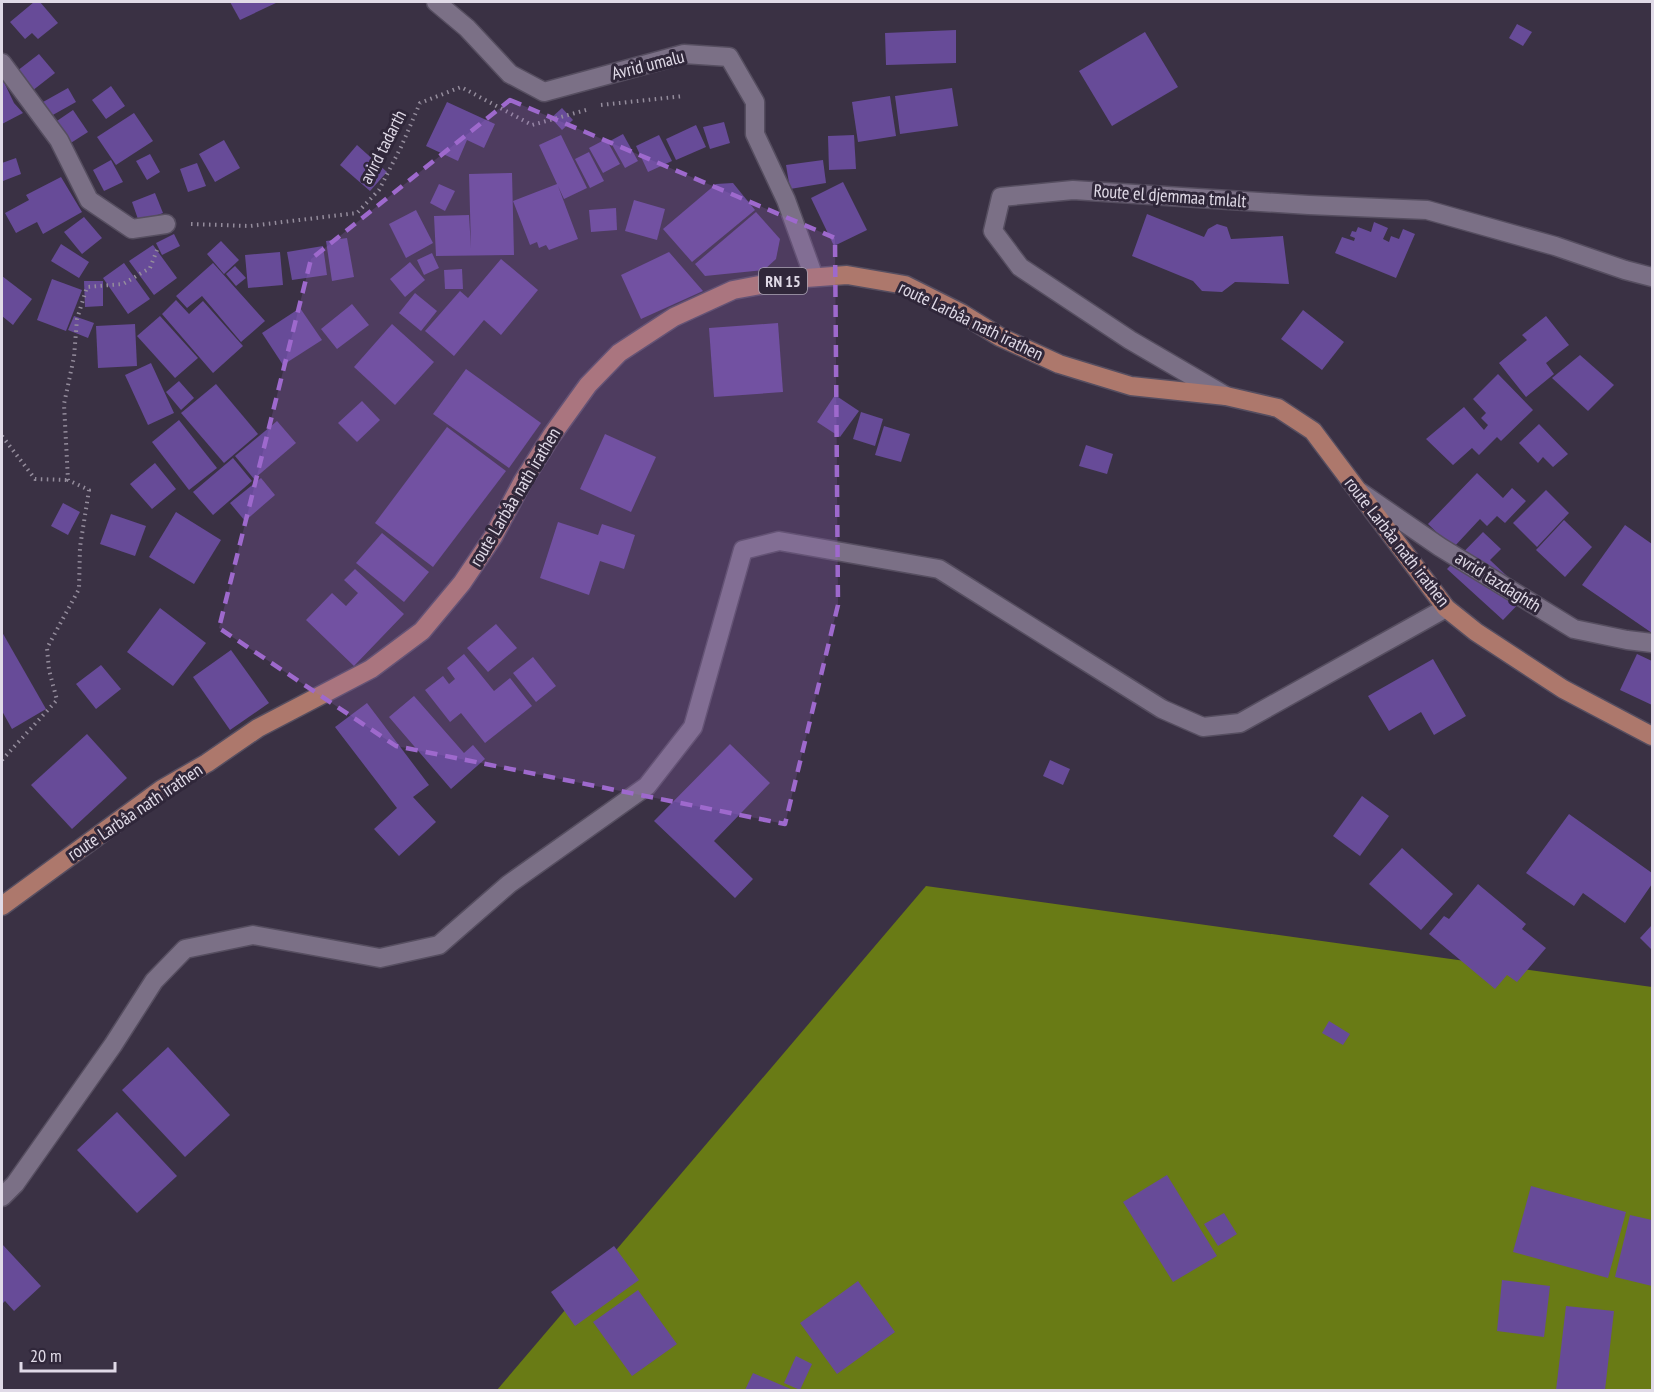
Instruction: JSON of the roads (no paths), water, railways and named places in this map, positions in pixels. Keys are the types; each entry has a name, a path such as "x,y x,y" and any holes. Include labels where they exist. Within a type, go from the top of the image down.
{"main road":[{"name":"route Larbâa nath irathen","path":"2,906 162,789 207,763 258,728 371,669 422,631 468,574 493,537 523,481 552,435 588,385 619,353 674,317 733,290 792,279 847,275 905,285 961,312 1000,337 1059,364 1131,386 1226,396 1278,408 1313,431 1446,608 1476,633 1563,689 1653,736"}],"street":[{"name":"Avrid umalu","path":"436,2 467,28 510,74 544,92 684,54 729,57 755,102 755,134 786,200 814,277"},
{"path":"2,63 59,140 88,200 132,229 166,224"},
{"name":"Route el djemmaa tmlalt","path":"1226,396 1130,340 1020,267 993,231 1000,196 1073,190 1428,210 1555,246 1625,270 1653,276"},
{"name":"avrid tazdaghth","path":"1356,489 1440,547 1574,629 1653,644"},
{"path":"2,1197 15,1184 113,1045 153,981 185,949 253,934 380,958 439,945 509,884 647,786 693,727 743,550 779,541 939,569 1162,709 1203,727 1240,723 1446,608"}]}
